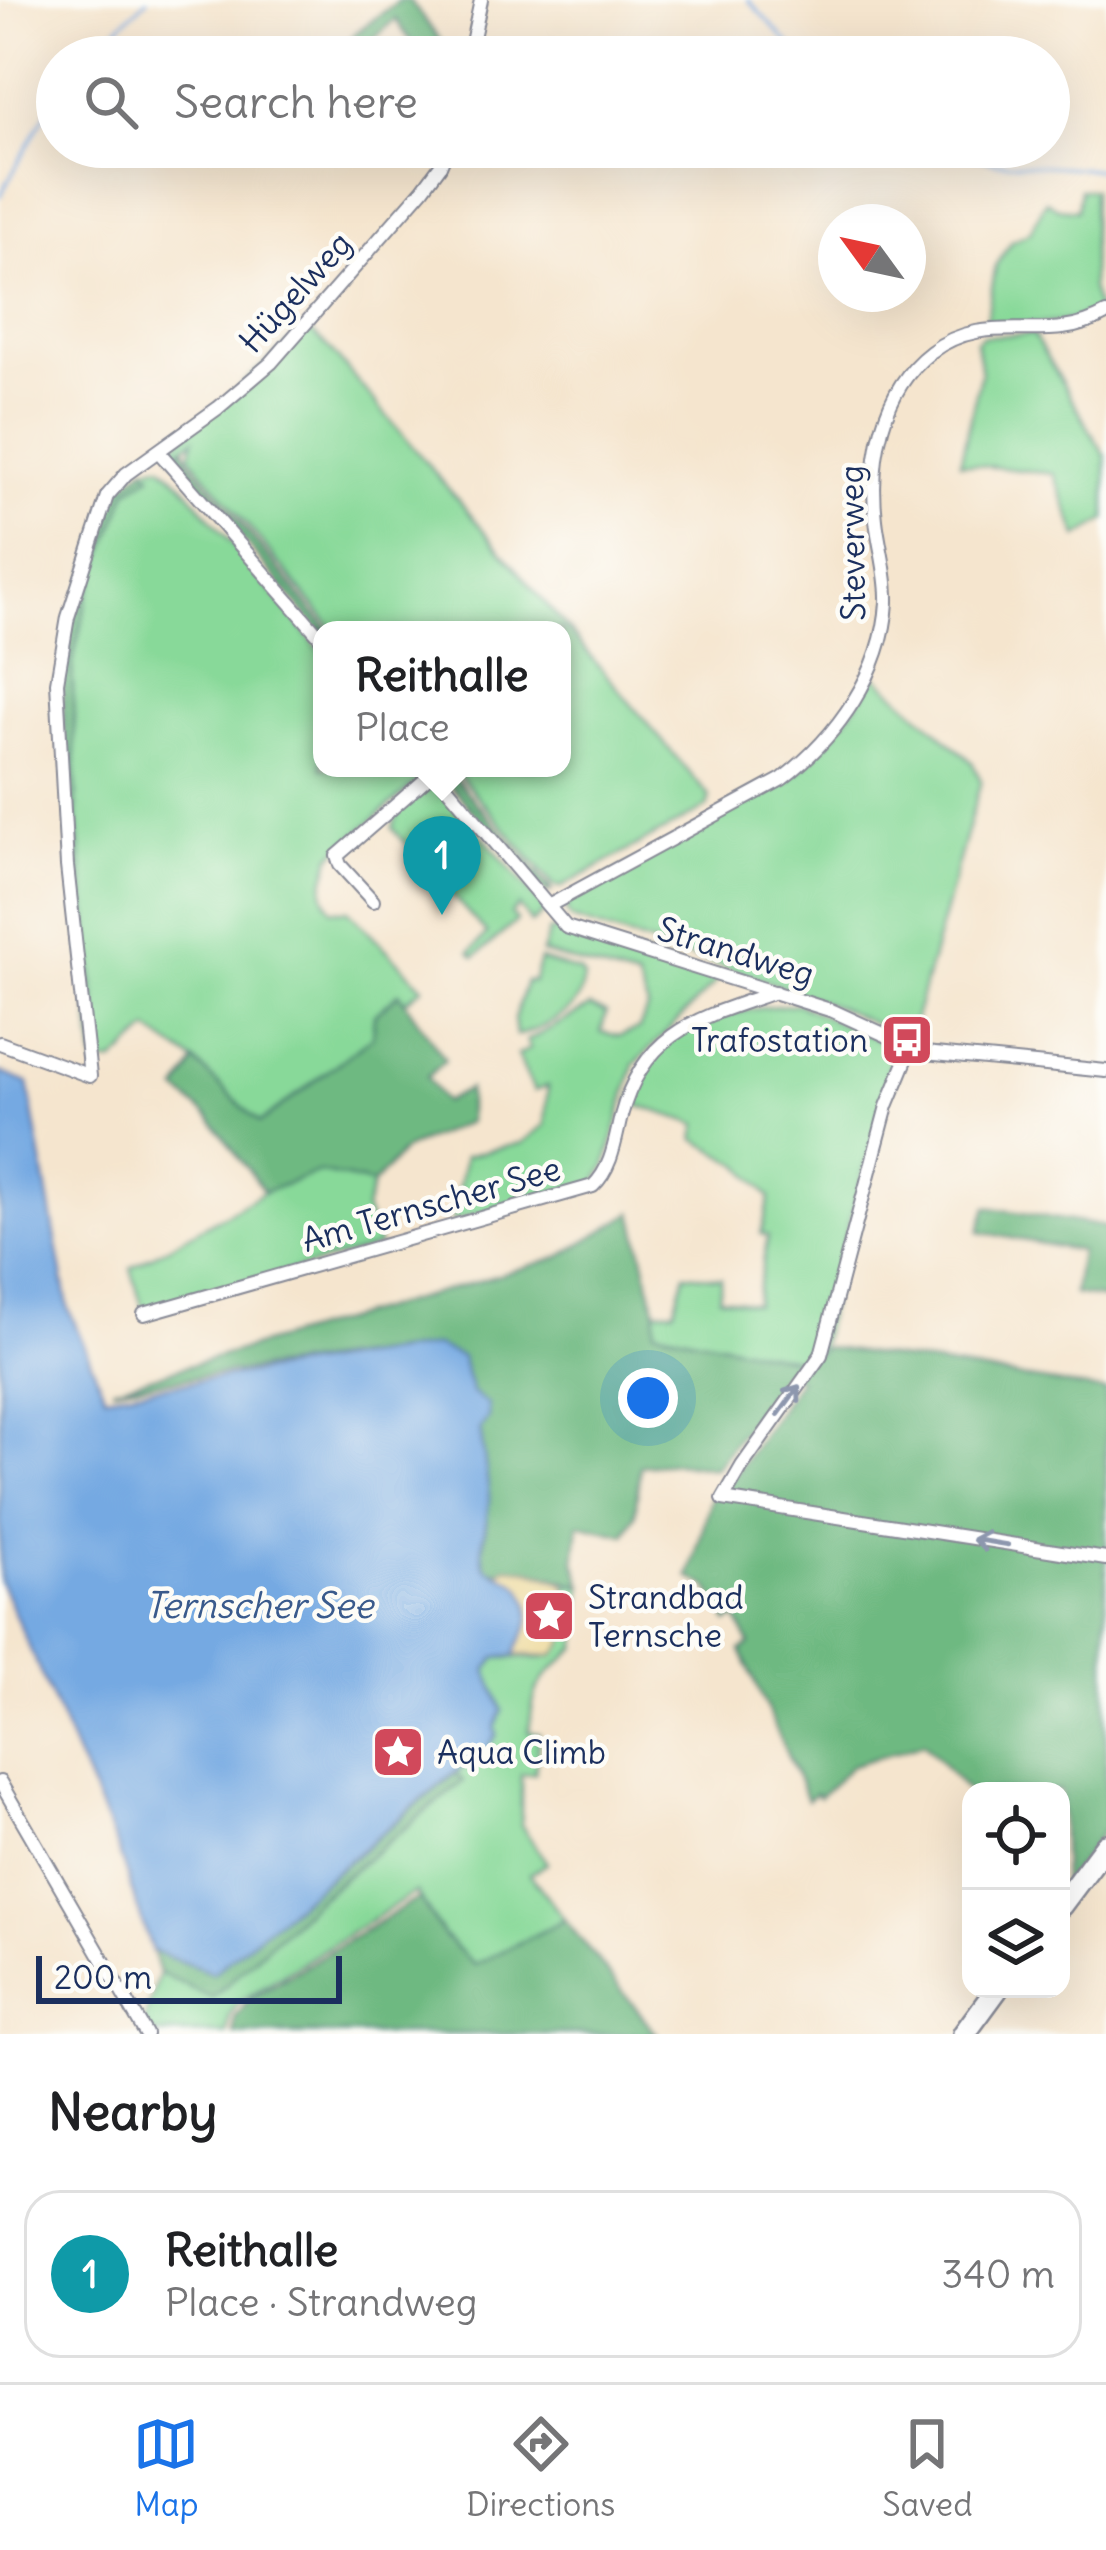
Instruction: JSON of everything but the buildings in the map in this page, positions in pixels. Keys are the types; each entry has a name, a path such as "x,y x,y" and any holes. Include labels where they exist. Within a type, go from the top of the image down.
{"main road":[{"path":"1070,1893 1106,1845"},
{"path":"964,2034 990,1998"}],"street":[{"path":"473,36 481,0"},
{"name":"Hügelweg","path":"158,451 271,363 438,168"},
{"name":"Steverweg","path":"550,904 782,778 812,753 847,709 875,660 886,610 874,494 879,440 897,393 922,359 972,331 992,327 1063,331 1106,314"},
{"path":"0,1043 90,1076 65,845 56,682 68,616 106,496 158,451 313,629"},
{"path":"373,901 340,865 338,856 424,777"},
{"name":"Strandweg","path":"438,777 566,927 833,1010 910,1048 1106,1071"},
{"name":"Am Ternscher See","path":"144,1314 593,1186 608,1167 628,1092 647,1057 691,1021 776,992"},
{"path":"910,1048 887,1106 820,1355 723,1499 1106,1559"},
{"path":"0,1782 146,2034"}],"green space":[{"path":"400,0 409,0 437,36 407,36 395,19 377,36 354,34"},
{"path":"1080,189 1093,190 1091,288 1098,312 1056,323 986,322 996,265 1012,241 1030,232 1046,201 1077,210"},
{"path":"306,327 329,348 561,621 327,621 190,456 194,439 172,455 174,445"},
{"path":"1033,334 1106,457 1106,520 1078,537 1054,474 960,463 981,372 976,341 982,336"},
{"path":"185,447 187,459 321,621 313,623 172,455"},
{"path":"161,465 182,483 313,642 313,777 423,777 331,856 323,890 332,910 348,910 423,987 406,1001 398,994 372,1037 260,1123 195,1062 149,1030 114,1062 102,1063 77,819 72,664 87,597 116,514 128,490 151,475 145,467"},
{"path":"145,467 151,475 128,490 87,597 72,664 77,819 102,1063 95,1065 70,836 62,687 67,637 111,496"},
{"path":"571,633 710,797 707,807 562,887 554,886 461,777 571,777"},
{"path":"875,675 972,762 981,781 909,1040 755,977 571,919 566,911 568,898 787,781 836,732"},
{"path":"443,777 454,777 552,891 539,887"},
{"path":"430,784 439,785 546,911 531,923 519,906 511,914 517,921 475,957 470,952 487,934 392,828 400,810"},
{"path":"549,931 719,979 634,1065 606,1166 593,1186 452,1221 465,1156 522,1143 545,1125 548,1086 534,1091 517,1055 530,1049 527,1041 590,1007 606,1013 601,1032 619,1036 639,1029 648,1007 637,980 542,953"},
{"path":"540,960 580,972 584,978 580,994 561,1016 516,1035 514,1019 526,981 533,982"},
{"path":"399,993 445,1060 427,1077 444,1102 468,1089 468,1122 405,1149 373,1184 319,1172 264,1192 211,1119 178,1091 195,1062 260,1123 372,1037 374,1015"},
{"path":"797,1004 884,1043 894,1055 889,1068 898,1072 883,1104 844,1240 819,1354 807,1359 787,1357 654,1330 656,1310 674,1310 685,1274 721,1278 719,1297 755,1304 768,1236 761,1234 770,1198 742,1166 695,1139 698,1124 630,1103 639,1080 657,1051 692,1027 733,1013"},
{"path":"319,1171 373,1184 365,1209 379,1246 144,1313 131,1268 264,1192"},
{"path":"987,1207 1106,1227 1106,1299 1074,1294 1080,1251 979,1232"},
{"path":"633,1212 656,1310 655,1330 787,1357 807,1359 826,1347 1106,1391 1106,1827 1070,1876 1070,1782 962,1785 924,1743 852,1765 819,1797 816,1793 807,1800 741,1650 750,1644 736,1618 728,1622 708,1587 689,1577 713,1492 722,1494 799,1379 785,1371 715,1469 678,1463 640,1466 635,1515 625,1535 579,1524 575,1562 583,1586 529,1570 487,1571 482,1554 489,1501 480,1429 488,1418 472,1393 461,1357 436,1346 112,1388 560,1257"},
{"path":"565,1583 583,1586 577,1648 546,1676 537,1692 529,1732 539,1734 535,1773 521,1774 521,1825 547,1863 530,1874 565,1920 474,1965 444,1936 416,1892 239,2002 230,2015 227,2034 150,2034 144,2022 159,1973 212,1998 316,1901 463,1781 456,1773 483,1754 497,1735 502,1711 487,1670 497,1658 543,1658 567,1589"},
{"path":"456,1773 463,1781 316,1900 212,1998 159,1973 152,1951 213,1973"},
{"path":"419,1898 444,1936 474,1965 565,1920 657,2034 234,2034 235,2018 250,1999"}],"sand":[{"name":"Strandbad Ternsche","path":"506,1567 565,1583 570,1622 565,1641 553,1656 515,1655 517,1645 500,1573"}],"water":[{"name":"Ternscher See","path":"0,1072 28,1083 68,1307 105,1395 436,1346 461,1357 472,1393 488,1404 488,1418 480,1429 489,1496 483,1561 493,1572 518,1584 529,1604 528,1626 515,1655 496,1658 487,1670 502,1711 497,1735 475,1764 463,1765 213,1973 152,1951 118,1849 0,1581"}],"waterway":[{"path":"108,36 147,0"},
{"path":"748,0 781,36"},
{"path":"0,196 36,131"},
{"path":"1070,167 1106,170"}],"place":[{"name":"Reithalle","path":"442,915"},
{"name":"Trafostation","path":"907,1040"},
{"name":"Strandbad Ternsche","path":"549,1616"},
{"name":"Aqua Climb","path":"398,1752"}]}
